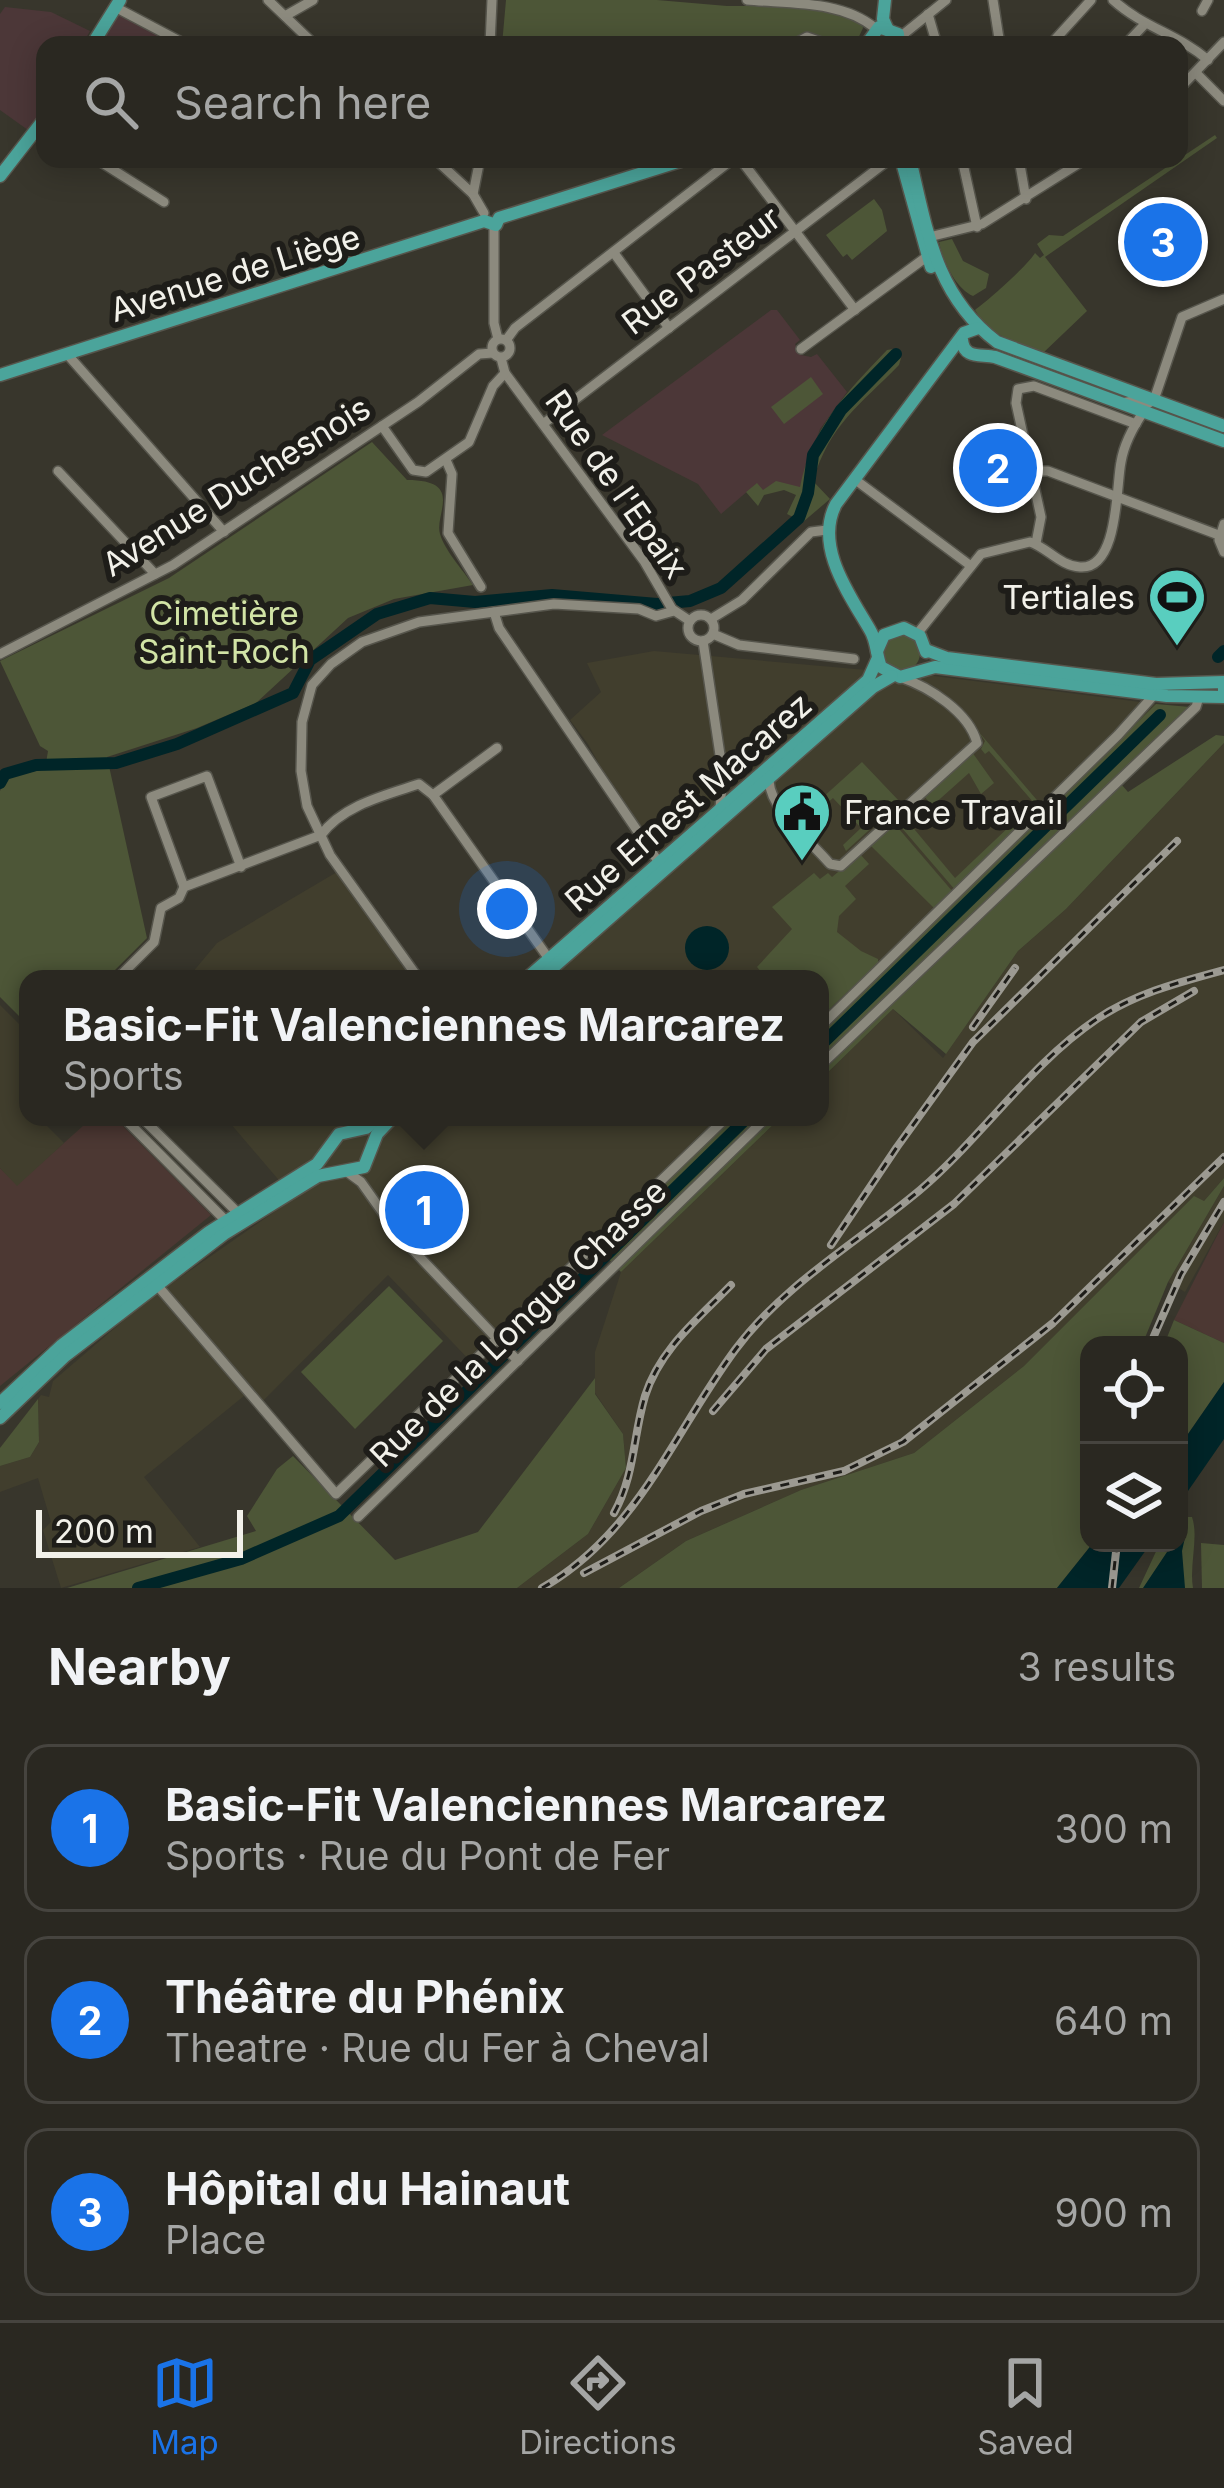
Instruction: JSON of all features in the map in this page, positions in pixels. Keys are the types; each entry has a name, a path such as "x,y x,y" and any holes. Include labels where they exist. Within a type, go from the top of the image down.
{"main road":[{"path":"882,0 888,33"},
{"path":"97,36 117,4"},
{"path":"0,176 36,132"},
{"name":"Avenue de Liège","path":"0,375 657,168"},
{"path":"903,168 926,258 964,324 988,349 947,361"},
{"path":"912,168 936,265 974,334 1144,412 1224,426"},
{"path":"974,334 964,348 975,354 1019,365 1224,441"},
{"path":"870,629 886,633 904,628 917,634 926,650 944,658 1149,683 1224,682 1224,695 1154,695 939,668 896,676 877,656 870,629 832,554 827,530 834,507 947,361 974,334"},
{"path":"877,656 886,633"},
{"path":"920,669 926,650"},
{"name":"Rue Ernest Macarez","path":"536,970 868,680 877,656"},
{"name":"Rue Ernest Macarez","path":"550,970 873,687 896,676"},
{"path":"0,1403 62,1345 231,1216 312,1168 331,1151 338,1136 364,1126"},
{"path":"0,1418 65,1356 245,1220 318,1176 360,1169 385,1126"},
{"path":"355,1131 365,1136 370,1155"},
{"path":"331,1151 334,1162 344,1170"}],"street":[{"path":"268,0 306,36"},
{"path":"285,16 313,0"},
{"path":"490,36 492,0"},
{"path":"747,0 822,3 888,33 946,0"},
{"path":"993,0 999,36"},
{"path":"1058,36 1091,0"},
{"path":"1113,0 1144,25 1169,36"},
{"path":"1125,10 1139,0"},
{"path":"117,4 172,36"},
{"path":"928,14 934,36"},
{"path":"1134,36 1144,25"},
{"path":"1188,81 1224,41"},
{"path":"1188,44 1208,60"},
{"path":"1196,73 1224,101"},
{"path":"110,168 164,202"},
{"path":"445,168 473,194 490,219 494,322 503,339"},
{"path":"473,194 478,168"},
{"path":"382,426 417,472 446,460 471,438 493,386 505,373 497,356 503,339 726,168"},
{"path":"745,168 856,310"},
{"name":"Rue Pasteur","path":"543,424 878,168"},
{"path":"964,168 977,227"},
{"path":"1021,168 1027,199"},
{"path":"929,237 977,227 1073,168"},
{"path":"614,254 670,328"},
{"path":"801,349 926,258"},
{"path":"917,634 987,551 1024,542 1078,567 1089,566 1111,534 1122,458 1182,317 1224,299"},
{"path":"67,354 224,532"},
{"name":"Avenue Duchesnois","path":"0,655 155,574 224,532 479,354 497,356"},
{"path":"1019,365 1016,403 1041,520 1036,544"},
{"name":"Rue de l'Epaix","path":"505,373 644,561 670,605 690,621"},
{"path":"1020,387 1034,386 1144,412"},
{"path":"446,460 452,471 448,533 482,587"},
{"path":"58,471 155,574"},
{"path":"1031,471 1045,471 1223,532 1224,552"},
{"path":"857,481 971,566"},
{"path":"718,813 723,776 708,638 711,619 742,600 811,532 827,530"},
{"path":"412,970 330,856 305,801 303,711 314,682 334,662 371,638 419,622 554,604 639,609 656,616 670,605"},
{"path":"494,612 499,628 660,864"},
{"path":"711,619 699,615 690,621 691,636 854,659"},
{"path":"769,781 773,799 830,864 841,866 977,741 944,700 896,676"},
{"path":"829,1018 1154,695"},
{"path":"829,1057 1196,707 1199,698"},
{"path":"433,795 497,748"},
{"path":"126,970 154,942 160,910 179,898 184,887 151,796 207,776 241,867"},
{"path":"723,776 729,788 743,791"},
{"path":"184,887 321,835 350,810 424,785 549,959"},
{"path":"132,1126 183,1178 231,1216"},
{"path":"150,1126 193,1168 231,1216"},
{"name":"Rue de la Longue Chasse","path":"157,1286 336,1494 718,1126"},
{"name":"Rue de la Longue Chasse","path":"358,1517 758,1126"},
{"path":"370,1155 371,1183 381,1209"},
{"path":"183,1178 193,1168"},
{"path":"344,1170 518,1361"}],"shaded area":[{"path":"5,7 51,12 90,31 87,36 36,36 36,119 28,130 0,110 0,14"},
{"path":"117,13 162,36 103,36"},
{"path":"777,310 800,340 795,344 801,355 817,354 847,392 820,429 800,487 763,491 756,484 721,514 698,484 602,435"},
{"path":"654,651 934,676 1156,704 829,1022 829,970 530,970 652,860 570,720 601,692 587,663"},
{"path":"1224,743 1224,1178 1203,1202 1193,1197 1024,1366 914,1453 801,1490 686,1541 619,1588 517,1588 588,1534 626,1468 623,1434 595,1393 595,1352 621,1272 772,1126 829,1126 829,1071 893,1009 943,1058 1018,951 1066,909"},
{"path":"337,872 414,970 194,970 217,943"},
{"path":"0,1005 19,1024 19,1126 47,1126 64,1143 17,1186 0,1168"},
{"path":"83,1126 123,1126 211,1215 0,1386 0,1168 17,1185"},
{"path":"233,1126 723,1126 476,1367 388,1275 256,1408 244,1396 144,1477 200,1547 61,1588 43,1530 51,1522 38,1478 0,1492 0,1466 30,1457 39,1442 38,1399 49,1397 53,1381 145,1302 294,1198"},
{"path":"1224,1186 1224,1222 1185,1292 1168,1282"},
{"path":"1224,1222 1224,1343 1174,1320"}],"green space":[{"path":"506,0 657,0 825,9 862,23 863,28 859,36 503,36"},
{"path":"1215,135 1217,138 1188,158 1188,153"},
{"path":"1165,168 1174,168 1045,257 1087,311 1042,354 987,326 975,310 1035,253 1040,258 1044,255 1037,244 1049,235 1063,236"},
{"path":"874,199 887,231 852,260 847,254 843,257 826,235"},
{"path":"952,239 963,261 989,274 986,288 973,296 955,280 943,257 939,242"},
{"path":"893,349 901,358 899,365 847,417 820,461 813,481 830,499 803,522 787,514 796,495 784,490 764,495 758,506 746,492 757,483 763,490 776,481 800,487 813,446 833,412 887,350"},
{"path":"811,377 823,394 784,424 771,407"},
{"name":"Cimetière Saint-Roch","path":"372,442 407,480 425,482 441,492 440,534 473,585 394,599 348,618 256,703 107,757 147,938 115,970 19,970 19,1016 0,997 0,791 7,777 45,769 48,751 40,746 0,661 169,578"},
{"path":"902,635 915,640 920,653 915,666 902,671 889,666 884,653 889,640"},
{"path":"1156,704 1190,707 1121,784 1128,792 1216,735 1224,736 1224,743 1066,909 1018,951 946,1054 893,1009 829,1071 829,1022"},
{"path":"978,731 1042,806 956,891 895,820 905,818 955,878 1034,803 989,751 985,754 981,749 985,741"},
{"path":"972,752 994,783 981,794 969,773 932,806 924,796"},
{"path":"862,762 900,802 846,851 843,845 861,828 833,798 806,822 801,817"},
{"path":"893,822 953,892 936,910 869,844"},
{"path":"860,854 869,864 845,886 856,899 839,916 837,932 878,963 829,1009 829,970 757,967 792,929 772,907 814,873 820,879 828,873 832,877"},
{"path":"723,1126 772,1126 621,1272 599,1249"},
{"path":"1224,1178 1224,1186 1168,1282 1146,1336 1080,1336 1080,1552 1086,1552 1057,1588 619,1588 686,1541 801,1490 914,1453 1024,1366 1194,1196 1204,1201"},
{"path":"389,1286 443,1341 355,1429 301,1372"},
{"path":"1174,1320 1224,1343 1224,1382 1188,1434 1188,1336 1168,1336"},
{"path":"595,1378 595,1394 623,1434 626,1468 588,1534 517,1588 67,1588 256,1531 247,1516 277,1469 293,1456 395,1560 478,1532"},
{"path":"38,1399 39,1442 30,1457 0,1466 0,1448"},
{"path":"1188,1517 1192,1517 1193,1588 1139,1588 1156,1552 1188,1552"},
{"path":"1201,1543 1224,1545 1224,1588 1202,1588"}],"water":[{"path":"707,926 722,933 729,948 722,963 707,970 692,963 685,948 692,933"},
{"path":"1224,1382 1224,1439 1188,1491 1188,1434"},
{"path":"1086,1552 1145,1552 1119,1588 1057,1588"},
{"path":"1167,1552 1182,1552 1185,1588 1143,1588"}],"waterway":[{"path":"0,783 5,774 36,765 116,763 177,744 293,693 310,660 377,614 430,598 475,602 552,595 657,604 690,601 721,588 799,518 813,455 841,410 896,354"},
{"path":"1218,657 1224,651"},
{"path":"829,1037 1160,715"},
{"path":"138,1588 241,1559 339,1516 739,1126"}],"railway":[{"path":"831,1245 973,1042 1177,841"},
{"path":"973,1027 1015,968"},
{"path":"542,1588 575,1566 628,1511 735,1350 776,1304 920,1190 1028,1079 1097,1019 1159,989 1224,970"},
{"path":"713,1411 766,1349 954,1204 1141,1022 1194,991"},
{"path":"584,1573 701,1511 744,1494 844,1471 903,1442 1053,1323 1224,1157"},
{"path":"1154,1336 1181,1274 1224,1202"},
{"path":"614,1513 626,1484 652,1379 681,1336 731,1285"},
{"path":"1112,1588 1116,1552"}],"place":[{"name":"Hôpital du Hainaut","path":"1163,242"},
{"name":"Théâtre du Phénix","path":"998,468"},
{"name":"Tertiales","path":"1177,648"},
{"name":"France Travail","path":"802,863"},
{"name":"Basic-Fit Valenciennes Marcarez","path":"424,1210"}]}
